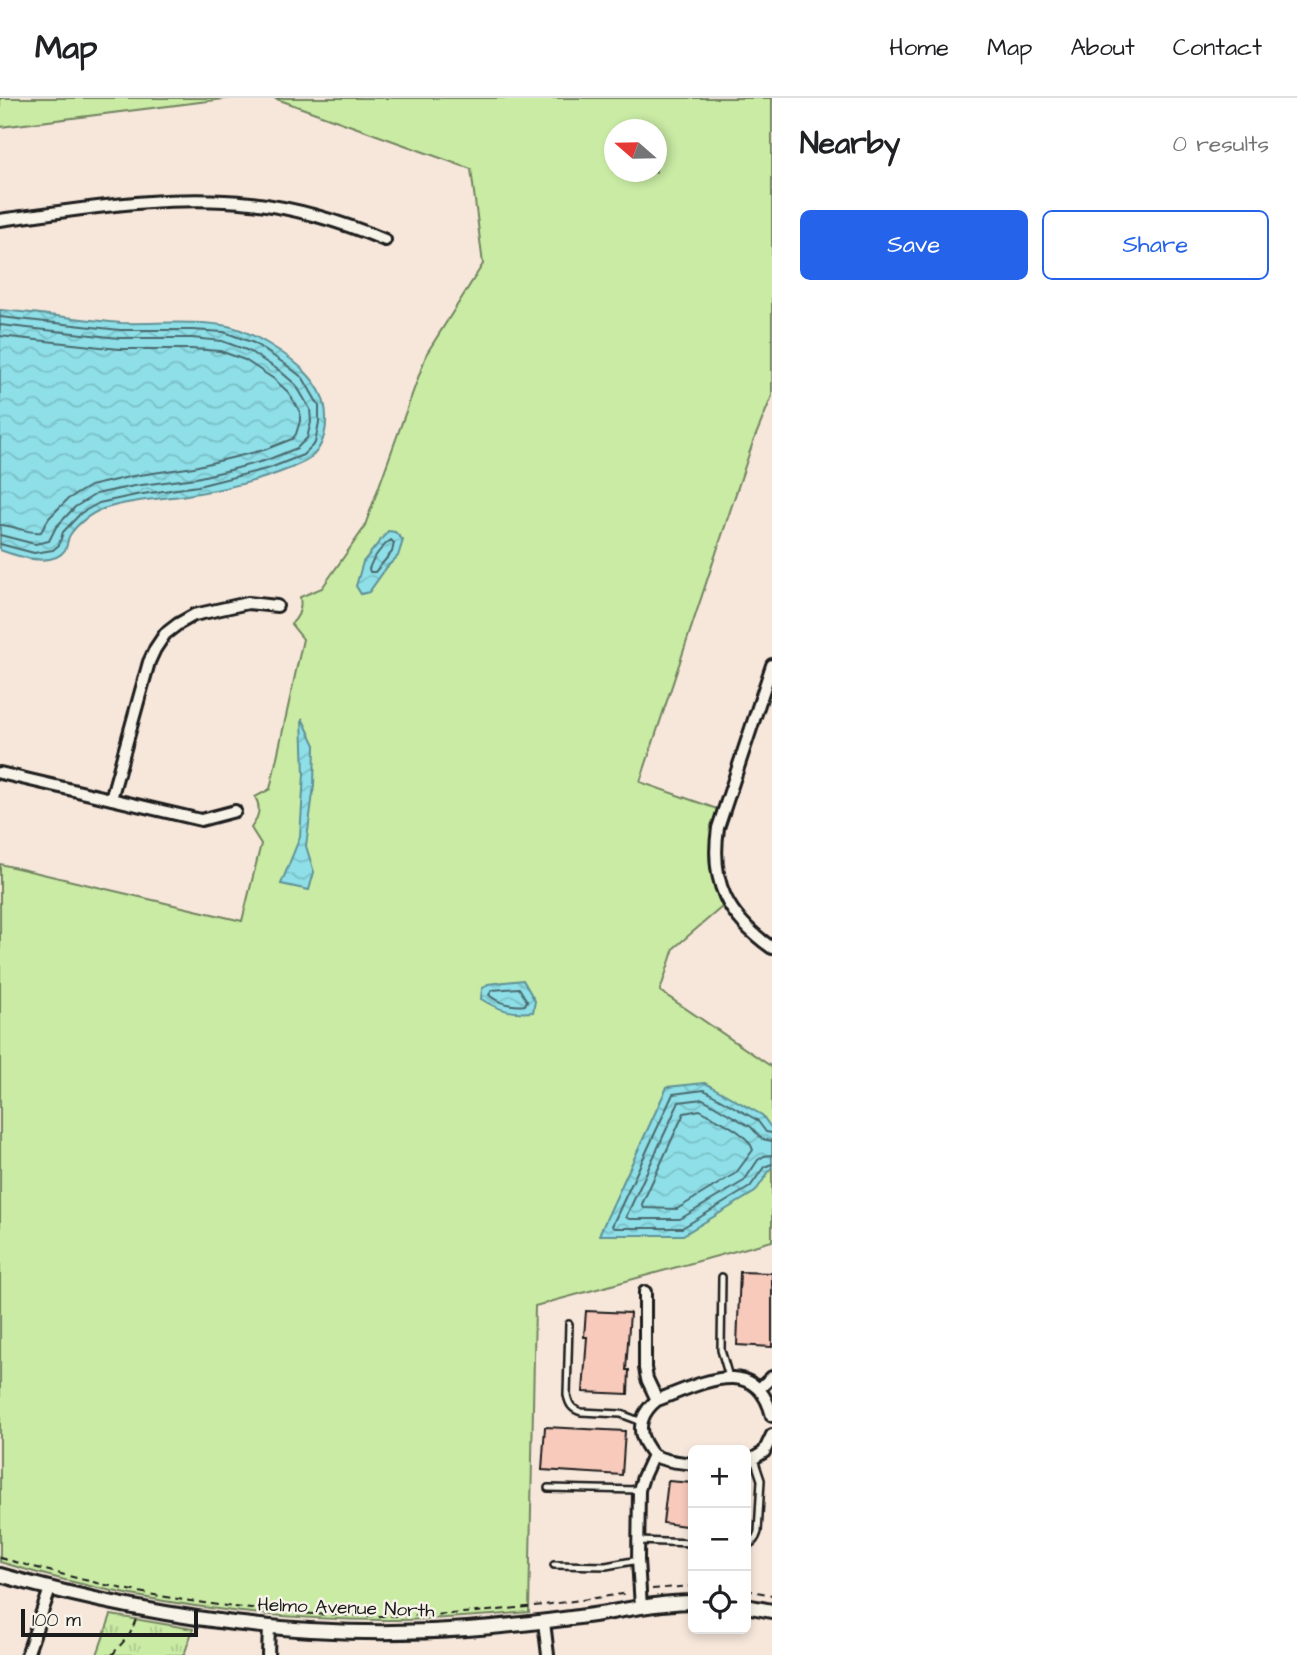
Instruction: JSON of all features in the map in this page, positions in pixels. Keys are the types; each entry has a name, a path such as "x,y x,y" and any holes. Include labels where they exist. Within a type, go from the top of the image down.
{"street":[{"path":"0,220 151,201 220,201 288,209 359,229 384,240"},
{"path":"111,799 149,662 165,634 194,615 248,603 277,606"},
{"path":"772,665 719,828 715,848 716,870 730,907 742,924 772,948"},
{"path":"0,774 201,820 235,811"},
{"path":"645,1292 645,1368 657,1400"},
{"path":"688,1463 653,1455 642,1438 640,1428 645,1412 657,1400 729,1377 749,1381 760,1388 772,1416"},
{"path":"760,1388 772,1377"},
{"path":"751,1460 764,1452 772,1435"},
{"path":"641,1607 638,1560 639,1490 653,1455"},
{"name":"Helmo Avenue North","path":"0,1575 138,1609 199,1619 332,1630 424,1632 544,1622 688,1602"},
{"path":"27,1655 50,1589"},
{"path":"751,1607 772,1611"},
{"path":"544,1622 548,1655"},
{"path":"268,1655 269,1626"}],"lane":[{"path":"722,1277 721,1350 729,1377"},
{"path":"569,1324 569,1404 581,1412 621,1414 642,1422"},
{"path":"751,1463 761,1480 758,1532 751,1543"},
{"path":"548,1488 639,1490"},
{"path":"638,1541 688,1543"},
{"path":"554,1565 606,1566 638,1560"}],"path":[{"path":"0,1558 141,1593 272,1611 317,1614 450,1614 541,1606 629,1593"},
{"path":"650,1589 688,1586"},
{"path":"751,1591 772,1595"},
{"path":"112,1655 130,1634 136,1620"}],"green space":[{"path":"0,98 232,98 0,127"},
{"path":"274,98 772,98 772,396 753,442 640,782 717,809 709,858 710,870 722,907 674,948 660,991 772,1067 772,1241 535,1306 529,1612 403,1620 336,1619 239,1612 94,1587 0,1562 0,864 242,921 261,844 251,828 258,813 255,797 270,789 303,639 291,624 299,612 300,597 322,588 364,528 427,353 483,264 471,169"},
{"path":"111,1615 193,1629 184,1655 97,1655"}],"water":[{"path":"0,310 121,323 185,322 222,325 244,331 291,360 315,385 326,411 321,443 310,459 244,484 132,502 98,511 76,527 65,550 52,558 34,559 0,550"},
{"path":"388,531 395,532 403,540 398,556 369,592 361,594 356,586 363,562"},
{"path":"302,718 315,745 314,786 306,846 314,872 309,890 281,884 300,837 304,774"},
{"path":"523,980 535,1001 533,1012 505,1010 481,999 482,989 488,984"},
{"path":"705,1083 762,1115 772,1129 772,1167 755,1192 683,1235 599,1235 667,1087"}],"building":[{"path":"740,1272 772,1273 772,1347 737,1345"},
{"path":"586,1311 630,1313 626,1370 629,1370 628,1394 583,1392"},
{"path":"545,1427 625,1431 622,1475 542,1470"},
{"path":"668,1481 688,1483 688,1526 663,1523"}]}
